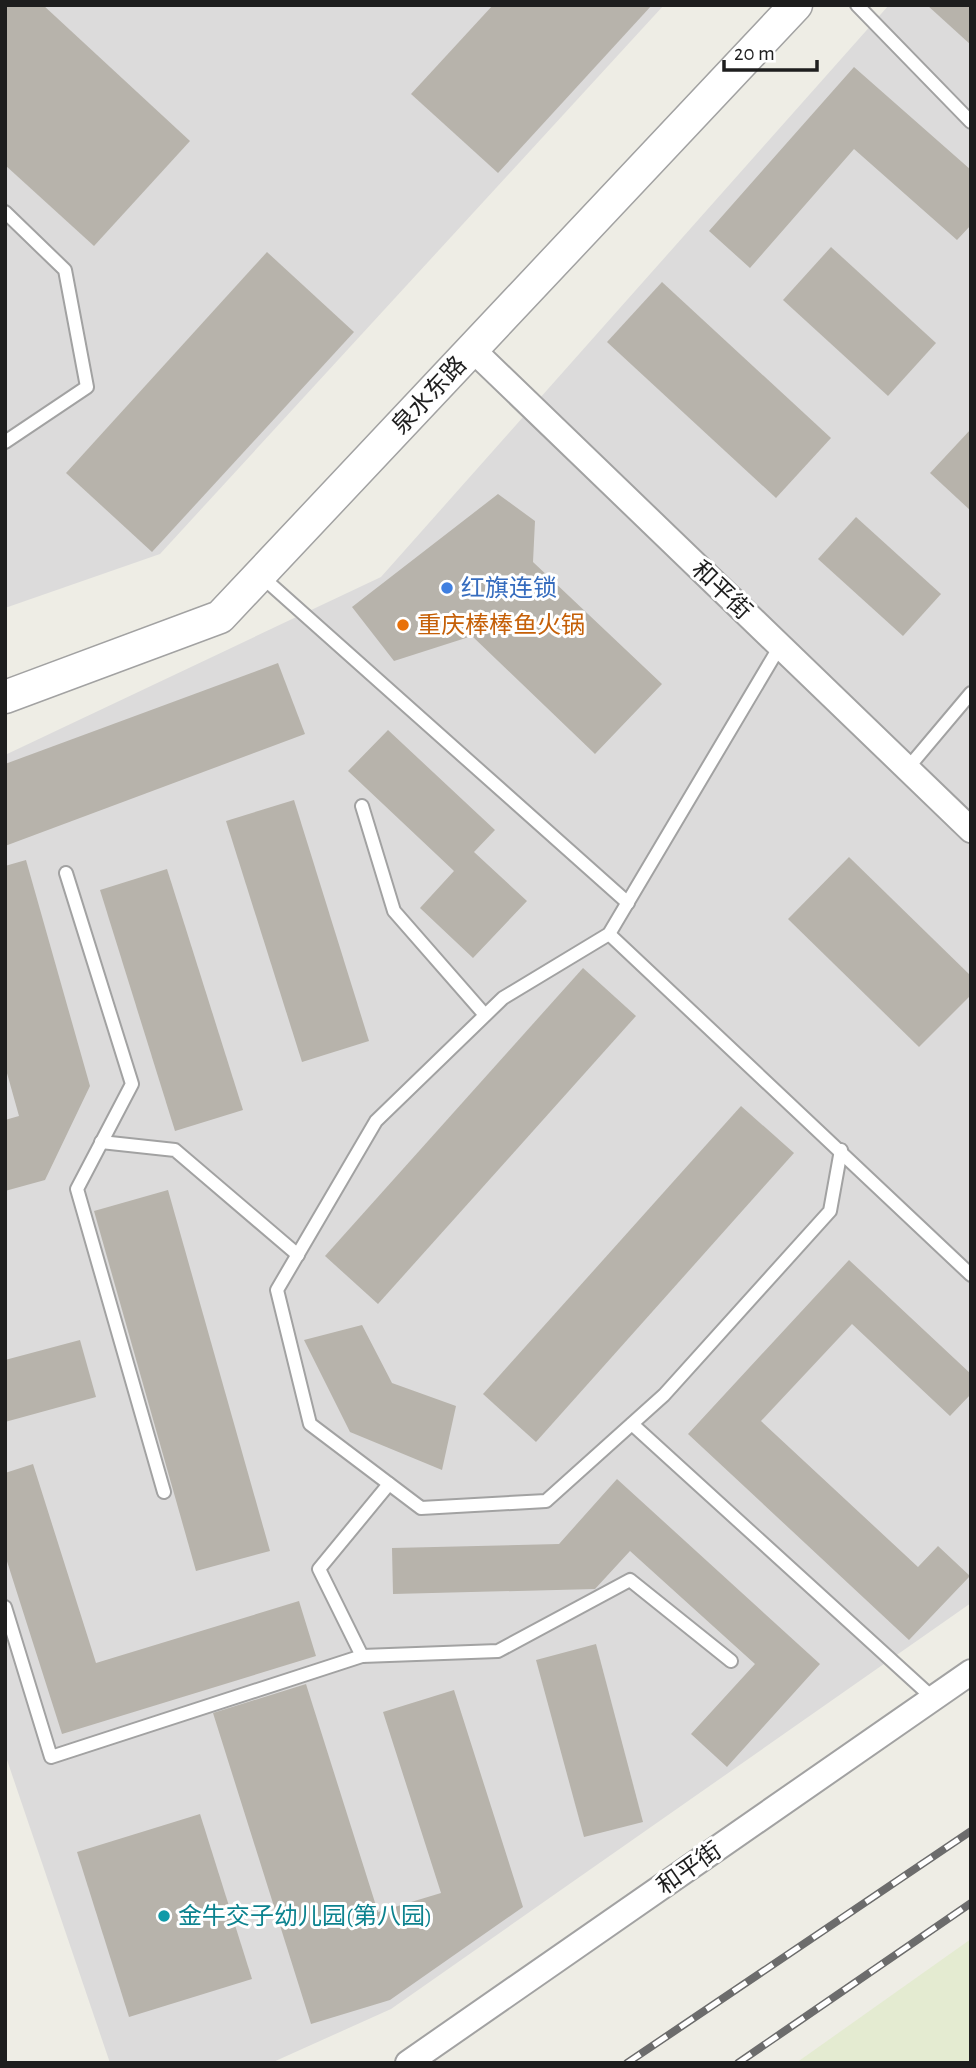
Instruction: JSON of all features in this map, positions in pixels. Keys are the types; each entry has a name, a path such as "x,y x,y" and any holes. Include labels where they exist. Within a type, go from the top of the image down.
{"street":[{"name":"泉水东路","path":"5,696 220,617 796,5"},
{"name":"和平街","path":"472,349 971,830"},
{"name":"和平街","path":"408,2063 971,1672"}],"lane":[{"path":"857,5 971,122"},
{"path":"5,212 65,270 87,387 5,442"},
{"path":"260,575 628,903"},
{"path":"780,646 610,934 503,998 376,1121 277,1290 310,1424 421,1508 546,1501 664,1395 830,1211 841,1150"},
{"path":"907,769 971,693"},
{"path":"362,806 394,911 485,1015"},
{"path":"66,873 132,1084 77,1189 164,1492"},
{"path":"610,934 971,1275"},
{"path":"101,1142 175,1150 298,1255"},
{"path":"632,1424 934,1699"},
{"path":"362,1656 318,1569 389,1484"},
{"path":"5,1607 51,1757 362,1656 498,1651 630,1580 732,1661"}],"shaded area":[{"path":"5,5 664,5 160,554 5,608"},
{"path":"889,5 971,5 971,1603 391,2009 271,2063 110,2063 5,1754 5,755 381,577"}],"green space":[{"path":"971,1939 971,2063 796,2063"}],"building":[{"path":"5,5 43,5 190,141 94,246 5,165"},
{"path":"493,5 652,5 498,173 411,94"},
{"path":"927,5 971,5 971,45"},
{"path":"854,67 971,170 971,225 957,240 854,149 750,268 709,231"},
{"path":"831,247 936,343 888,396 783,300"},
{"path":"267,252 354,332 152,552 66,473"},
{"path":"662,282 831,438 776,498 607,342"},
{"path":"971,429 971,511 930,473"},
{"path":"498,494 535,521 533,562 662,684 595,754 472,636 394,661 352,607"},
{"path":"856,517 941,594 903,636 818,559"},
{"path":"278,663 305,734 5,846 5,764"},
{"path":"388,730 495,830 474,852 527,901 473,958 420,908 454,871 348,771"},
{"path":"294,800 369,1041 302,1062 226,821"},
{"path":"849,857 971,976 971,995 919,1047 788,919"},
{"path":"26,860 90,1086 45,1180 5,1191 5,1120 19,1116 5,1066 5,866"},
{"path":"167,869 243,1110 175,1131 100,890"},
{"path":"583,968 636,1016 378,1304 325,1256"},
{"path":"741,1106 794,1153 536,1442 483,1394"},
{"path":"168,1190 270,1551 196,1571 94,1211"},
{"path":"849,1260 971,1374 971,1394 950,1416 852,1324 761,1421 918,1567 938,1546 970,1576 909,1640 688,1434"},
{"path":"362,1325 392,1383 456,1406 442,1470 350,1432 304,1340"},
{"path":"80,1340 96,1397 5,1422 5,1360"},
{"path":"33,1464 96,1663 299,1601 316,1656 62,1734 5,1555 5,1473"},
{"path":"617,1479 820,1664 727,1767 691,1734 755,1664 630,1551 595,1589 393,1594 392,1548 559,1544"},
{"path":"596,1644 643,1822 584,1837 536,1660"},
{"path":"306,1684 378,1912 441,1893 383,1712 454,1690 523,1907 390,2000 311,2024 213,1713"},
{"name":"金牛交子幼儿园(第八园)","path":"200,1814 252,1979 129,2017 77,1852"}],"railway":[{"path":"627,2063 971,1831"},
{"path":"738,2063 971,1903"}],"place":[{"name":"红旗连锁","path":"447,588"},
{"name":"重庆棒棒鱼火锅","path":"403,625"},
{"name":"金牛交子幼儿园(第八园)","path":"164,1916"}]}
